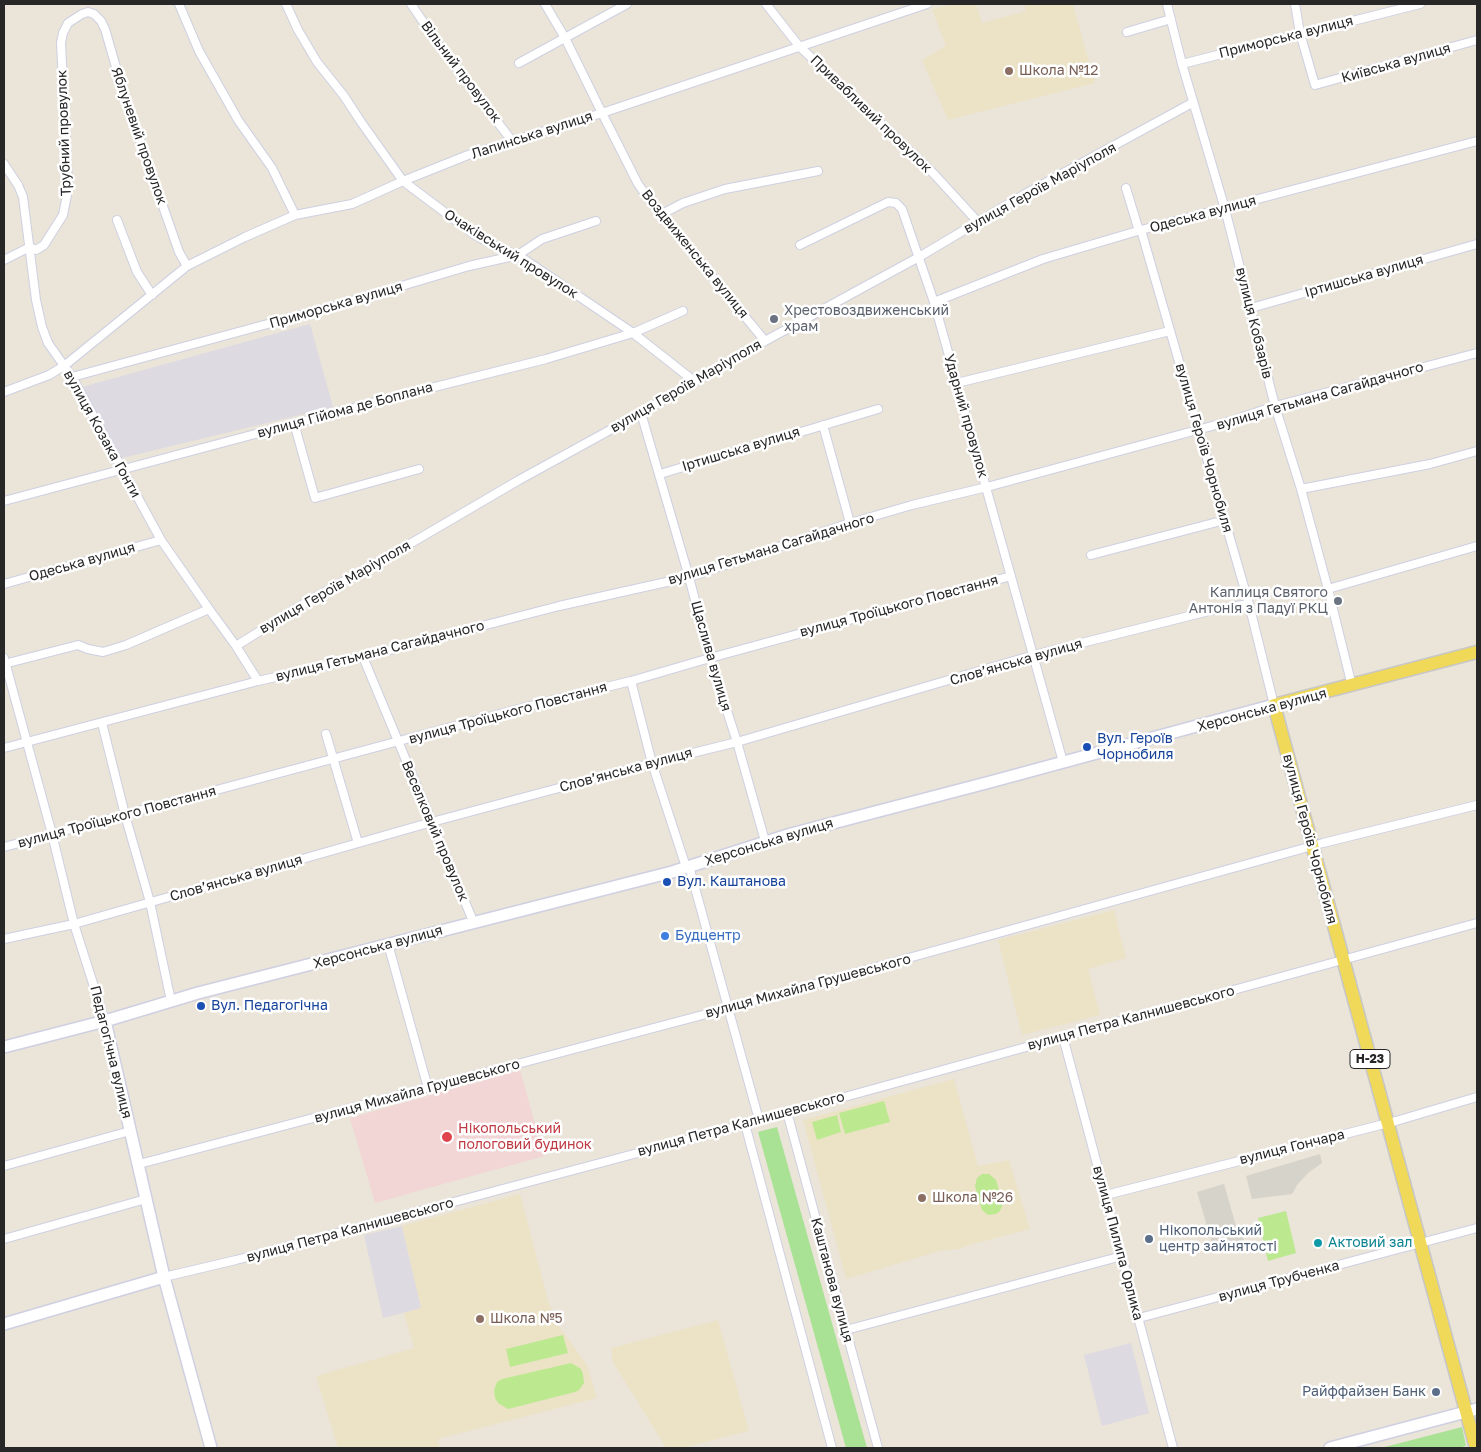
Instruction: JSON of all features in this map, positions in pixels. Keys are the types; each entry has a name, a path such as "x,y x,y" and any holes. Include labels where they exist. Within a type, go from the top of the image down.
{"main road":[{"name":"Херсонська вулиця","path":"4,1047 473,921 687,867 765,842 1477,652"},
{"name":"вулиця Героїв Чорнобиля","path":"1274,706 1420,1244 1471,1410 1475,1448"},
{"name":"Педагогічна вулиця","path":"105,1021 164,1277 211,1448"},
{"name":"вулиця Петра Калнишевського","path":"4,1324 164,1277"},
{"path":"1330,1448 1471,1410"}],"street":[{"path":"179,4 199,51 238,120 272,168 295,215"},
{"name":"Очаківський провулок","path":"286,4 298,30 317,62 344,96 403,181 475,235 503,250 518,255 633,333 694,382"},
{"name":"Вільний провулок","path":"411,4 441,48 512,141"},
{"name":"Воздвиженська вулиця","path":"546,4 638,184 765,341"},
{"path":"519,63 627,4"},
{"name":"Привабливий провулок","path":"766,4 800,46 934,174 978,222"},
{"name":"Лапинська вулиця","path":"4,392 49,375 64,366 187,266 295,215 352,204 468,155 602,113 800,46 900,8 927,4"},
{"name":"вулиця Кобзарів","path":"1168,4 1192,103 1225,209 1275,406 1301,489 1352,686"},
{"path":"1295,4 1300,33"},
{"name":"Приморська вулиця","path":"1182,64 1420,4"},
{"name":"Трубний провулок","path":"30,247 36,250 44,245 63,215 65,208 68,182 61,43 68,23 88,12"},
{"name":"Яблуневий провулок","path":"88,12 94,14 101,21 105,29 124,95 179,252 187,266"},
{"path":"1127,32 1171,19"},
{"name":"Київська вулиця","path":"1300,33 1315,85 1477,40"},
{"name":"вулиця Героїв Маріуполя","path":"236,646 305,603 765,341 919,257 1025,194 1192,103"},
{"name":"Одеська вулиця","path":"934,302 1043,259 1140,231 1477,141"},
{"name":"вулиця Козака Гонти","path":"4,164 18,185 23,197 36,300 48,343 72,377 161,540 236,646 258,681"},
{"path":"662,214 683,202 725,189 818,171"},
{"name":"вулиця Героїв Чорнобиля","path":"1126,188 1199,429 1249,604 1274,706"},
{"path":"800,245 888,202 896,203 902,209 919,257"},
{"path":"117,220 137,272 152,295"},
{"name":"Приморська вулиця","path":"72,377 334,306 469,266 518,255 542,239 596,221"},
{"name":"Іртишська вулиця","path":"1251,308 1477,244"},
{"path":"4,260 30,247"},
{"name":"Ударний провулок","path":"919,257 934,302 1011,576"},
{"name":"вулиця Гійома де Боплана","path":"4,501 294,423 546,359 633,333 683,311"},
{"path":"957,383 1170,331"},
{"name":"вулиця Гетьмана Сагайдачного","path":"4,748 258,681 559,606 689,577 850,523 912,505 986,487 1199,429 1275,406 1477,353"},
{"name":"Іртишська вулиця","path":"660,474 878,408"},
{"name":"Щаслива вулиця","path":"641,413 660,474 710,658 737,742 765,842"},
{"path":"294,423 315,498 419,469"},
{"path":"823,425 850,523"},
{"path":"1301,489 1430,464 1477,451"},
{"path":"1091,555 1225,520"},
{"name":"Одеська вулиця","path":"4,584 161,540"},
{"path":"1328,589 1477,546"},
{"path":"1011,576 1063,762"},
{"name":"вулиця Троїцького Повстання","path":"4,847 631,681 1011,576"},
{"name":"Словʼянська вулиця","path":"4,940 74,924 432,822 737,742 1034,656 1217,609 1249,604"},
{"path":"4,662 78,645 103,652 126,645 209,610"},
{"name":"Веселковий провулок","path":"363,656 473,921"},
{"name":"Педагогічна вулиця","path":"4,662 52,834 74,924 105,1021"},
{"path":"631,681 652,763 687,867 759,1120"},
{"path":"102,723 125,815 150,902 171,1001"},
{"path":"326,734 358,843"},
{"name":"вулиця Михайла Грушевського","path":"138,1162 143,1164 728,1008 1312,846 1477,805"},
{"name":"вулиця Петра Калнишевського","path":"164,1277 236,1260 745,1124 1477,923"},
{"path":"388,944 428,1088"},
{"name":"вулиця Пилипа Орлика","path":"1063,1037 1174,1448"},
{"name":"вулиця Гончара","path":"1106,1195 1387,1123 1477,1097"},
{"name":"Каштанова вулиця","path":"787,1112 878,1448"},
{"path":"745,1124 832,1448"},
{"path":"4,1166 130,1130"},
{"path":"4,1239 146,1199"},
{"name":"вулиця Трубченка","path":"1138,1318 1477,1228"},
{"path":"846,1330 1122,1256"}],"shaded area":[{"name":"Школа №12","path":"953,4 976,4 982,23 1026,11 1024,4 1073,4 1095,83 948,120 922,60 946,46 932,9"},
{"path":"310,324 333,407 122,458 82,387"},
{"path":"1114,910 1126,958 1088,969 1100,1015 1022,1035 998,940"},
{"name":"Нікопольський пологовий будинок","path":"520,1070 544,1156 375,1203 350,1118"},
{"name":"Школа №26","path":"954,1079 978,1166 1009,1160 1030,1229 961,1249 940,1251 846,1279 803,1120"},
{"path":"1320,1154 1322,1163 1308,1173 1292,1194 1252,1199 1246,1176"},
{"path":"1224,1184 1236,1226 1239,1225 1244,1241 1214,1250 1197,1192"},
{"name":"Школа №5","path":"520,1194 548,1300 556,1322 587,1365 597,1398 438,1439 440,1448 338,1448 316,1376 414,1348 404,1313 421,1308 402,1226"},
{"path":"402,1226 422,1308 383,1318 364,1235"},
{"path":"718,1320 749,1431 682,1448 666,1448 613,1362 611,1348"},
{"path":"1131,1343 1149,1413 1102,1426 1084,1355"}],"green space":[{"path":"884,1101 890,1122 845,1134 839,1113"},
{"path":"837,1115 841,1132 817,1140 812,1122"},
{"path":"777,1127 867,1448 846,1448 758,1132"},
{"path":"982,1174 989,1174 996,1180 1003,1204 1000,1211 996,1214 988,1215 982,1210 975,1186 977,1178"},
{"path":"1286,1211 1296,1253 1268,1261 1258,1218"},
{"path":"563,1335 568,1353 510,1367 506,1349"},
{"path":"571,1363 581,1369 583,1374 584,1383 575,1392 508,1409 498,1403 495,1398 494,1390 497,1382 502,1379"},
{"path":"1462,1427 1466,1446 1457,1448 1381,1448"}],"place":[{"name":"Школа №12","path":"1009,71"},
{"name":"Хрестовоздвиженський храм","path":"774,319"},
{"name":"Каплиця Святого Антонія з Падуї РКЦ","path":"1338,601"},
{"name":"Вул. Героїв Чорнобиля","path":"1087,747"},
{"name":"Вул. Каштанова","path":"667,882"},
{"name":"Будцентр","path":"665,936"},
{"name":"Вул. Педагогічна","path":"201,1006"},
{"name":"Нікопольський пологовий будинок","path":"447,1137"},
{"name":"Школа №26","path":"922,1198"},
{"name":"Нікопольський центр зайнятості","path":"1149,1239"},
{"name":"Актовий зал","path":"1318,1243"},
{"name":"Школа №5","path":"480,1319"},
{"name":"Райффайзен Банк","path":"1436,1392"}]}
